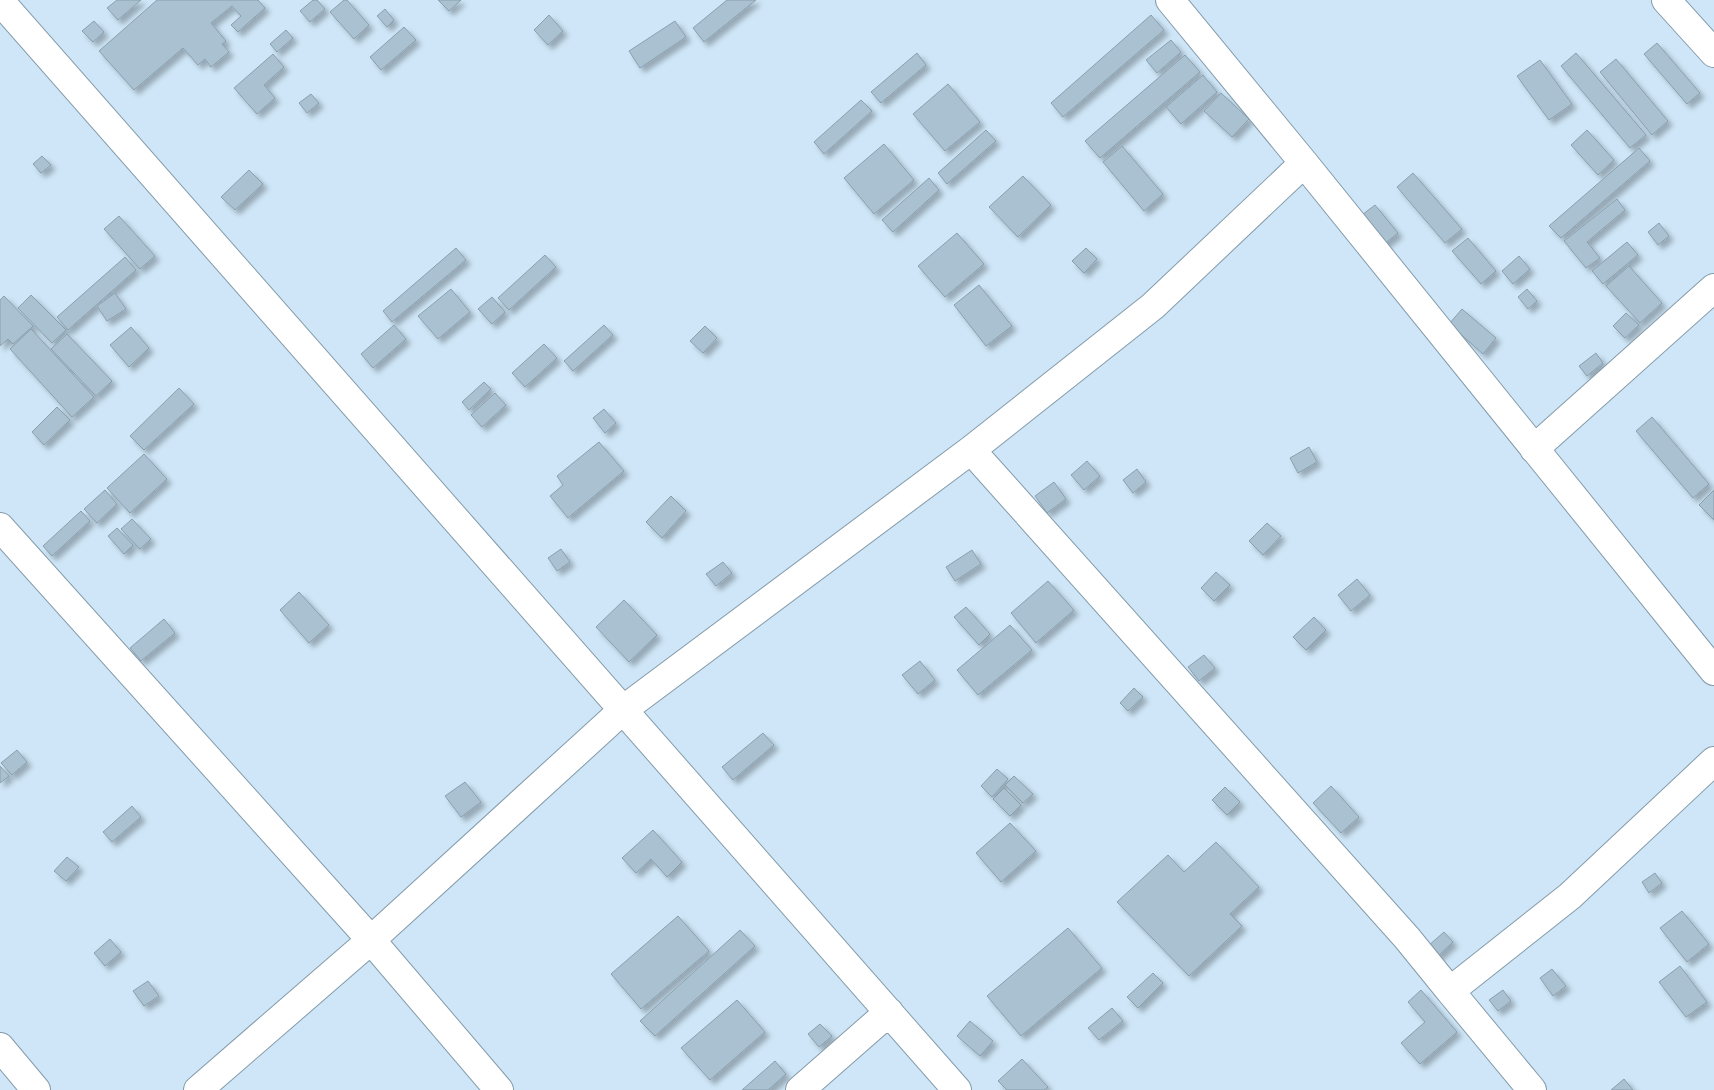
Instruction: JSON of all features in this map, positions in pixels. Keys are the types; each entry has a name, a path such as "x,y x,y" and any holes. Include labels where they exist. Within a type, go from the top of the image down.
{"street":[{"path":"1170,0 1714,671"},
{"path":"1666,0 1714,53"},
{"path":"0,1 957,1090"},
{"path":"198,1090 371,940 624,710 971,450 1154,306 1304,164"},
{"path":"1534,449 1714,288"},
{"path":"971,450 1407,938 1532,1090"},
{"path":"0,526 371,940 499,1090"},
{"path":"1450,991 1570,896 1714,762"},
{"path":"800,1090 889,1012"},
{"path":"0,1047 36,1090"}],"building":[{"path":"117,0 141,0 118,20 107,8"},
{"path":"157,0 258,0 265,8 238,32 231,25 241,16 232,6 211,23 226,41 222,44 229,52 211,67 205,59 198,65 183,48 134,90 99,51"},
{"path":"313,0 317,0 325,9 310,22 300,11"},
{"path":"344,0 347,0 369,25 354,39 330,12"},
{"path":"438,0 461,0 449,11"},
{"path":"727,0 756,0 704,42 693,28"},
{"path":"385,9 394,20 387,27 377,16"},
{"path":"549,15 563,31 548,45 534,30"},
{"path":"1151,15 1164,30 1063,117 1051,103"},
{"path":"94,21 104,32 93,42 82,31"},
{"path":"675,21 686,37 640,68 629,51"},
{"path":"404,27 416,40 381,70 370,57"},
{"path":"286,30 293,38 277,52 270,44"},
{"path":"1171,40 1181,52 1157,73 1146,60"},
{"path":"1657,43 1700,93 1687,104 1644,54"},
{"path":"917,53 926,65 881,103 871,92"},
{"path":"1576,53 1646,135 1630,148 1561,66"},
{"path":"273,54 284,67 264,85 275,98 257,114 234,88"},
{"path":"1185,55 1200,72 1100,158 1085,141"},
{"path":"1616,59 1668,121 1652,135 1600,72"},
{"path":"1540,60 1572,104 1549,120 1517,76"},
{"path":"1203,75 1217,92 1181,124 1166,107"},
{"path":"948,84 980,122 945,151 913,114"},
{"path":"1221,93 1249,119 1232,137 1204,111"},
{"path":"311,94 319,103 307,113 299,103"},
{"path":"861,100 872,111 824,154 814,142"},
{"path":"986,130 996,141 947,184 938,173"},
{"path":"1587,130 1614,160 1598,175 1571,145"},
{"path":"884,144 914,180 874,214 844,178"},
{"path":"1122,146 1163,194 1144,211 1103,162"},
{"path":"1639,148 1650,161 1561,238 1549,226"},
{"path":"42,156 51,165 41,173 33,164"},
{"path":"249,170 263,184 235,210 221,197"},
{"path":"1413,173 1462,229 1445,243 1397,187"},
{"path":"1023,176 1051,205 1018,237 989,207"},
{"path":"929,178 939,190 893,232 882,220"},
{"path":"1617,199 1625,210 1587,242 1600,258 1586,268 1564,241"},
{"path":"1375,205 1398,233 1382,246 1358,218"},
{"path":"119,216 155,256 140,269 104,229"},
{"path":"1659,223 1669,236 1658,245 1648,232"},
{"path":"957,233 984,264 945,297 918,266"},
{"path":"1468,238 1496,271 1481,284 1452,251"},
{"path":"1627,242 1638,255 1603,284 1592,271"},
{"path":"456,248 466,260 392,322 383,311"},
{"path":"1086,248 1097,259 1084,273 1072,261"},
{"path":"545,255 556,267 509,310 498,298"},
{"path":"1519,256 1530,269 1513,284 1502,271"},
{"path":"125,257 136,270 68,330 57,317"},
{"path":"1629,266 1662,303 1640,323 1606,286"},
{"path":"979,285 1012,326 986,346 954,305"},
{"path":"451,289 470,312 438,339 418,316"},
{"path":"1527,289 1537,301 1528,309 1518,297"},
{"path":"115,293 126,309 107,321 97,306"},
{"path":"31,295 66,330 52,343 18,308"},
{"path":"4,296 33,326 13,344 8,339 0,346 0,300"},
{"path":"492,297 505,312 492,324 478,309"},
{"path":"1462,309 1496,338 1483,354 1449,324"},
{"path":"1626,313 1639,325 1625,338 1613,326"},
{"path":"394,325 406,339 373,368 361,354"},
{"path":"604,325 613,335 573,371 564,361"},
{"path":"705,326 717,338 703,353 690,341"},
{"path":"131,327 149,348 129,367 110,345"},
{"path":"31,329 94,397 72,417 10,349"},
{"path":"67,334 112,381 96,396 51,349"},
{"path":"544,344 557,358 525,387 512,373"},
{"path":"1596,353 1603,363 1587,376 1579,366"},
{"path":"484,382 491,389 469,410 462,402"},
{"path":"179,388 194,404 144,450 130,436"},
{"path":"495,393 506,405 482,427 471,415"},
{"path":"57,407 70,420 44,445 32,432"},
{"path":"604,409 616,423 605,433 593,418"},
{"path":"1652,417 1709,484 1693,498 1636,431"},
{"path":"599,442 624,471 568,518 550,496 563,485 557,476"},
{"path":"1309,447 1317,462 1298,473 1290,458"},
{"path":"144,454 167,479 130,513 107,488"},
{"path":"1087,461 1100,476 1084,490 1071,475"},
{"path":"1137,469 1146,482 1133,493 1123,480"},
{"path":"1054,482 1066,499 1047,513 1035,496"},
{"path":"105,490 117,504 97,523 84,509"},
{"path":"1714,490 1714,520 1699,505"},
{"path":"671,496 686,511 662,538 646,522"},
{"path":"81,511 90,521 52,556 43,546"},
{"path":"132,519 151,539 140,549 121,529"},
{"path":"1267,523 1281,536 1263,555 1249,541"},
{"path":"117,528 133,545 124,554 108,536"},
{"path":"561,549 570,562 557,571 548,558"},
{"path":"972,550 981,564 955,581 946,567"},
{"path":"723,562 732,573 716,586 706,574"},
{"path":"1216,572 1230,585 1214,601 1201,588"},
{"path":"1357,579 1370,595 1351,611 1338,595"},
{"path":"1048,581 1074,610 1036,643 1011,613"},
{"path":"299,592 329,625 309,643 280,610"},
{"path":"624,600 657,635 629,662 596,627"},
{"path":"966,607 990,634 979,645 954,617"},
{"path":"1314,617 1326,630 1306,650 1293,637"},
{"path":"164,619 175,633 141,661 130,648"},
{"path":"1010,625 1032,650 978,695 957,670"},
{"path":"1204,655 1215,668 1199,681 1188,667"},
{"path":"920,661 935,680 918,694 902,675"},
{"path":"1134,688 1143,697 1128,711 1120,703"},
{"path":"763,733 774,745 733,780 722,767"},
{"path":"17,750 27,762 12,775 1,763"},
{"path":"0,766 9,776 0,783"},
{"path":"997,769 1008,779 992,797 981,786"},
{"path":"1014,776 1033,794 1023,803 1005,785"},
{"path":"465,782 481,802 461,817 445,796"},
{"path":"1331,786 1359,817 1341,833 1313,803"},
{"path":"1225,787 1240,802 1227,815 1212,800"},
{"path":"1004,788 1021,805 1010,816 993,799"},
{"path":"132,806 141,817 112,842 103,832"},
{"path":"1010,823 1036,851 1001,882 976,853"},
{"path":"653,830 682,862 667,877 651,859 636,873 622,858"},
{"path":"1216,842 1259,887 1230,914 1242,926 1189,976 1117,902 1168,855 1184,872"},
{"path":"67,857 79,867 66,881 54,871"},
{"path":"1655,873 1662,883 1649,893 1642,882"},
{"path":"1682,911 1709,944 1687,962 1660,928"},
{"path":"678,916 709,951 641,1009 611,974"},
{"path":"1068,928 1102,968 1021,1036 987,996"},
{"path":"740,930 755,946 655,1036 640,1021"},
{"path":"1444,932 1453,942 1437,957 1428,946"},
{"path":"110,939 121,952 105,966 94,953"},
{"path":"1680,966 1707,1002 1686,1017 1659,982"},
{"path":"1552,969 1566,986 1553,996 1540,978"},
{"path":"1153,973 1163,983 1138,1008 1127,997"},
{"path":"148,981 159,996 144,1006 133,991"},
{"path":"1421,990 1457,1032 1420,1064 1401,1043 1425,1022 1408,1002"},
{"path":"1503,990 1511,1001 1498,1011 1489,1000"},
{"path":"737,1000 765,1032 710,1080 681,1048"},
{"path":"1112,1008 1123,1021 1099,1040 1088,1028"},
{"path":"970,1021 993,1041 980,1056 957,1036"},
{"path":"820,1024 832,1036 819,1047 808,1034"},
{"path":"1022,1059 1048,1087 1044,1090 1007,1090 998,1081"},
{"path":"775,1061 786,1074 768,1090 742,1090"},
{"path":"1624,1079 1633,1090 1611,1090"}]}
